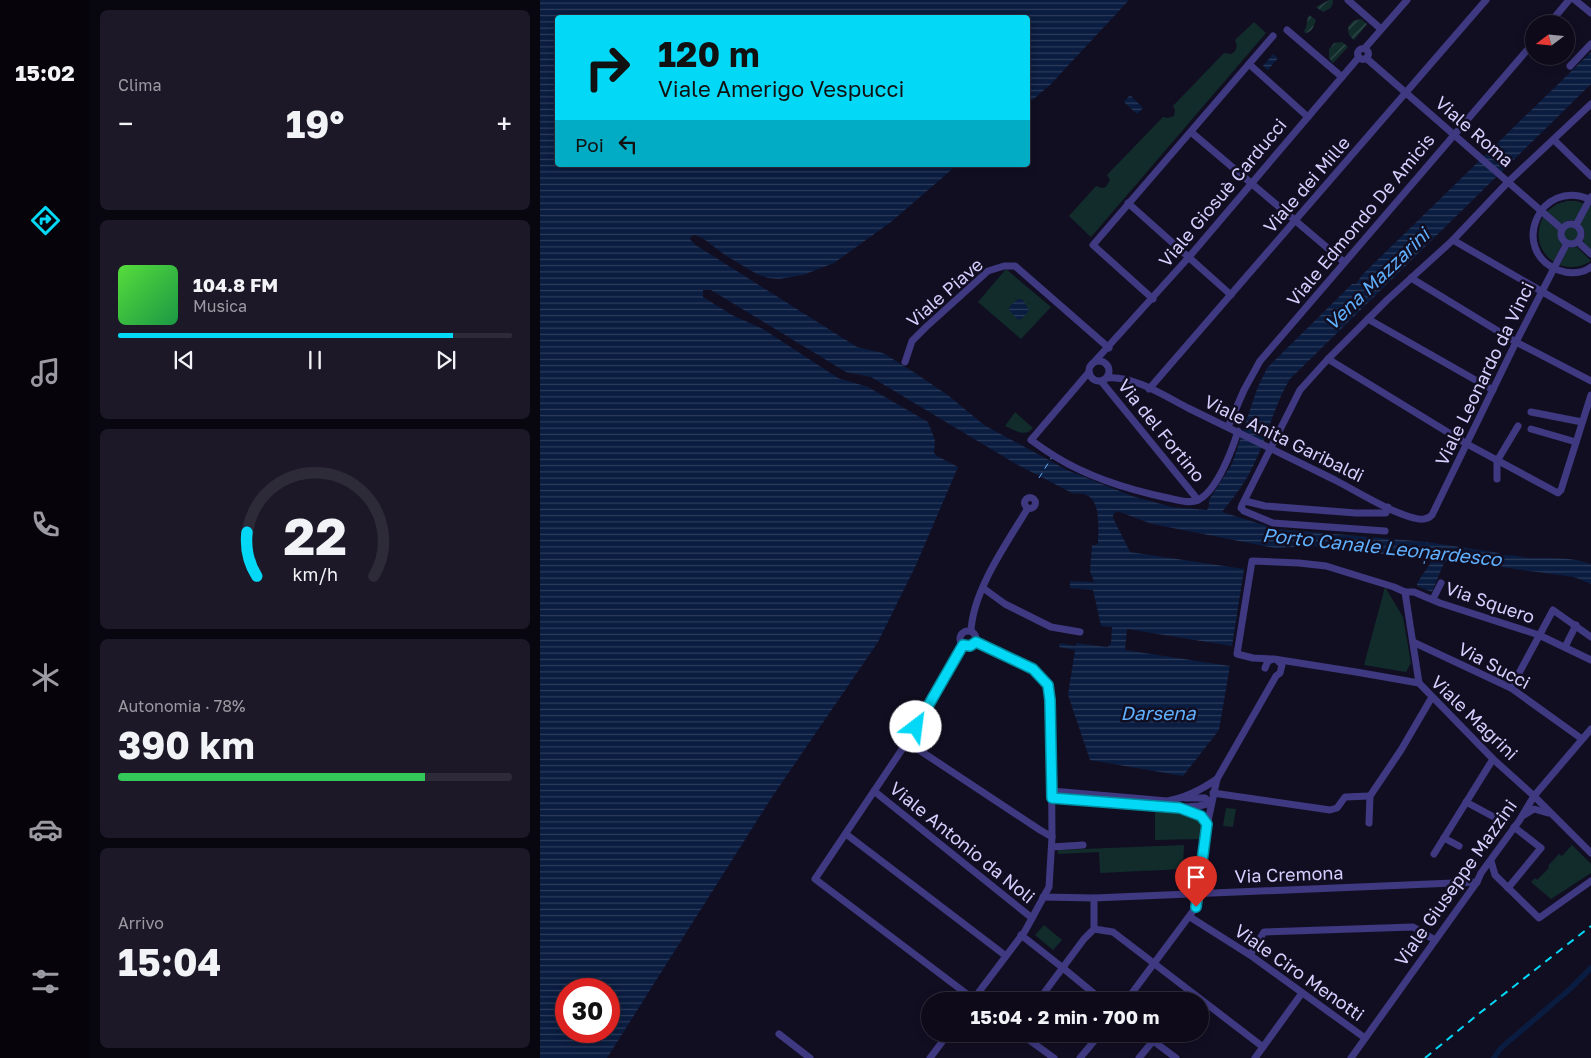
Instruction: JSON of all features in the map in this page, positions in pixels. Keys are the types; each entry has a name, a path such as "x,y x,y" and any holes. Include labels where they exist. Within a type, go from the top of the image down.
{"street":[{"path":"1348,0 1381,29"},
{"path":"1363,58 1368,52 1365,48 1407,0"},
{"name":"Viale dei Mille","path":"1149,389 1486,0"},
{"path":"1557,15 1570,0"},
{"path":"1575,0 1591,13"},
{"path":"1287,30 1342,77"},
{"path":"1153,299 1093,244 1273,36"},
{"path":"1570,66 1591,44"},
{"name":"Viale Edmondo De Amicis","path":"1228,428 1244,390 1260,361 1525,52"},
{"name":"Viale Roma","path":"1363,58 1454,134 1562,229"},
{"name":"Viale Giosuè Carducci","path":"1095,361 1153,299 1342,77 1363,58"},
{"path":"1249,64 1308,117"},
{"path":"1243,504 1268,446 1300,390 1328,359 1453,240 1507,180 1554,140 1591,104"},
{"path":"1191,132 1344,262"},
{"path":"1554,140 1591,176"},
{"path":"1576,225 1591,199 1568,195 1553,200 1540,211 1536,219 1533,228 1535,247 1546,263 1554,269 1575,273 1591,268"},
{"path":"1128,203 1231,295"},
{"path":"1570,224 1576,225 1581,230 1582,236 1578,242 1567,243 1562,237 1562,229 1570,224"},
{"path":"1453,240 1591,320"},
{"path":"1578,242 1591,254"},
{"name":"Viale Leonardo da Vinci","path":"1429,518 1567,243"},
{"name":"Viale Piave","path":"905,362 912,342 926,327 988,271 1004,266 1015,266 1108,348"},
{"path":"1411,278 1516,342 1591,381"},
{"path":"1368,320 1493,390"},
{"path":"1089,372 1092,378 1104,379 1109,372 1108,348"},
{"path":"1328,359 1467,444 1559,493 1591,395"},
{"path":"1108,366 1102,361 1095,361 1090,366 1089,372 1031,440 1058,458 1128,488 1188,502 1198,500 1211,488 1229,458 1238,432"},
{"name":"Viale Anita Garibaldi","path":"1108,366 1127,380"},
{"name":"Viale Anita Garibaldi","path":"1104,379 1115,377 1149,389 1268,446 1388,507 1413,518 1429,518"},
{"name":"Via del Fortino","path":"1104,379 1198,500"},
{"path":"1531,412 1582,422"},
{"path":"1497,479 1497,461 1518,426"},
{"path":"1531,428 1576,442"},
{"path":"1243,504 1356,513 1386,512 1388,507"},
{"path":"1243,504 1249,513 1273,523 1385,531"},
{"path":"971,631 972,618 983,588 1028,508"},
{"name":"Viale Magrini","path":"1405,592 1326,566 1290,562 1252,561 1237,654 1419,683 1493,759 1534,796 1591,853"},
{"path":"1433,599 1441,583"},
{"path":"983,588 1005,604 1051,627 1080,632"},
{"path":"1405,592 1419,683"},
{"name":"Via Squero","path":"1405,592 1414,592 1440,603 1539,635 1591,660"},
{"path":"1408,607 1414,592"},
{"path":"1511,688 1553,610 1591,637"},
{"path":"1565,648 1576,626"},
{"path":"963,645 960,640 961,635 965,631 971,631 975,634 976,642"},
{"path":"963,645 970,646 976,642"},
{"path":"976,642 1033,669 1048,685 1051,713 1052,847 1049,887 1021,935 980,992"},
{"name":"Via Succi","path":"1413,642 1511,688 1582,739"},
{"path":"962,992 815,879 907,742 963,645"},
{"name":"Viale Magrini","path":"1253,658 1265,668"},
{"path":"1133,992 1156,964 1196,907 1207,824 1217,779 1276,674 1282,665 1275,660 1268,661 1265,668 1266,672 1276,674 1296,664"},
{"path":"1369,823 1370,796 1402,750 1432,697"},
{"name":"Viale Giuseppe Mazzini","path":"1351,1058 1519,821 1534,796 1591,729"},
{"path":"907,742 1052,837"},
{"path":"1434,854 1493,759"},
{"path":"1182,799 1217,779"},
{"name":"Viale Antonio da Noli","path":"874,791 1032,918"},
{"path":"1213,793 1330,810 1337,808 1345,797 1370,796"},
{"path":"1052,794 1142,802 1180,808 1201,816 1207,824"},
{"path":"1142,802 1205,798 1211,803"},
{"path":"1466,802 1492,816"},
{"path":"1180,808 1211,803"},
{"path":"1519,821 1528,811 1534,809 1556,818"},
{"path":"1508,888 1541,848 1514,828"},
{"path":"846,834 1006,956"},
{"path":"1444,838 1459,846"},
{"path":"1052,847 1083,845"},
{"path":"1491,861 1495,875 1539,918 1591,881"},
{"name":"Via Cremona","path":"1043,897 1094,898 1477,881 1488,874 1495,875"},
{"path":"1045,992 1084,939 1094,929 1094,898"},
{"name":"Viale Ciro Menotti","path":"1190,917 1250,955 1365,1038"},
{"path":"1250,955 1264,932 1413,927 1435,940"},
{"path":"1094,929 1113,932 1263,1047"},
{"path":"1021,935 1091,992"},
{"path":"1255,1058 1302,993"},
{"path":"779,1034 810,1058"},
{"path":"931,1058 942,1042"},
{"path":"1032,1042 1054,1058"},
{"path":"1080,1058 1093,1042"},
{"path":"1140,1058 1152,1042"},
{"path":"1154,1042 1176,1058"}],"green space":[{"path":"1329,0 1333,0 1333,3 1327,10 1323,12 1316,7"},
{"path":"1309,15 1316,20 1311,30 1305,33 1304,31"},
{"path":"1361,19 1367,24 1354,40 1349,35 1348,27 1353,21"},
{"path":"1254,22 1266,33 1091,237 1069,216 1096,186 1106,187 1110,180 1107,175 1163,117 1174,116 1175,110 1173,106 1224,53 1231,54 1236,50 1235,40"},
{"path":"1342,42 1348,47 1333,63 1329,58 1329,50 1334,43"},
{"path":"1567,201 1585,204 1576,221 1569,220 1561,225 1546,212 1557,204"},
{"path":"1590,206 1591,250 1583,243 1585,233 1580,223"},
{"path":"1543,217 1558,230 1558,238 1562,244 1554,262 1544,253 1539,242 1539,230"},
{"path":"1571,226 1579,234 1571,242 1563,234"},
{"path":"1577,247 1591,261 1576,267 1560,265 1568,248"},
{"path":"1006,269 1051,307 1021,339 978,302"},
{"path":"1015,412 1033,428 1030,431 1023,433 1005,426"},
{"path":"1385,587 1403,617 1411,663 1406,672 1364,665"},
{"path":"1226,808 1236,809 1233,827 1223,826"},
{"path":"1155,812 1189,815 1196,818 1202,827 1201,839 1155,840"},
{"path":"1184,845 1183,869 1100,873 1099,852 1058,854 1058,850"},
{"path":"1572,845 1591,864 1591,873 1551,899 1531,882 1535,878 1537,880 1559,854 1562,856"},
{"path":"1044,925 1062,940 1053,950 1035,935"}],"water":[{"path":"540,0 1129,0 1051,84 1030,102 1030,15 555,15 555,167 955,167 891,222 834,263 803,275 779,279 768,278 755,273 725,255 704,239 695,235 691,236 690,240 857,347 883,353 915,373 949,396 984,425 1067,470 1132,496 1172,507 1207,510 1209,500 1232,464 1257,389 1267,368 1352,284 1356,284 1362,275 1591,52 1591,84 1290,379 1284,389 1251,471 1222,512 1277,529 1427,542 1500,553 1499,555 1501,556 1576,560 1591,564 1591,584 1574,577 1478,562 1466,562 1461,559 1458,561 1448,560 1444,563 1432,592 1417,586 1431,560 1315,546 1275,548 1152,524 1117,511 1113,518 1130,552 1244,569 1232,646 1127,629 1125,650 1230,666 1219,730 1183,776 1090,760 1068,695 1075,650 1059,647 1060,643 1076,646 1076,643 1107,647 1111,644 1112,627 1101,626 1093,590 1070,588 1070,581 1094,582 1090,571 1092,545 1098,544 1098,519 1097,510 1090,497 1083,494 1074,494 1016,464 871,377 846,372 711,290 703,290 703,297 732,315 763,329 838,378 868,387 928,422 935,440 934,453 958,467 916,565 878,642 770,800 620,1037 620,978 555,978 555,1043 616,1043 607,1058 540,1058"},
{"path":"1273,54 1278,58 1268,70 1263,66"},
{"path":"1130,95 1143,108 1137,114 1124,102"},
{"path":"1018,299 1022,299 1029,310 1018,320 1009,307"}],"waterway":[{"path":"1494,1058 1501,1048 1570,989 1591,968"}],"ferry route":[{"path":"1039,478 1052,457"},
{"path":"1424,564 1427,542"}],"railway":[{"path":"1425,1058 1591,926"}],"route":[{"path":"916,727 963,645 968,647 976,642 1033,669 1048,685 1051,713 1052,798 1180,808 1201,816 1207,824 1196,907"}],"water label":[{"name":"Vena Mazzarini","path":"1377,279"},
{"name":"Porto Canale Leonardesco","path":"1382,547"},
{"name":"Darsena","path":"1158,713"}]}
